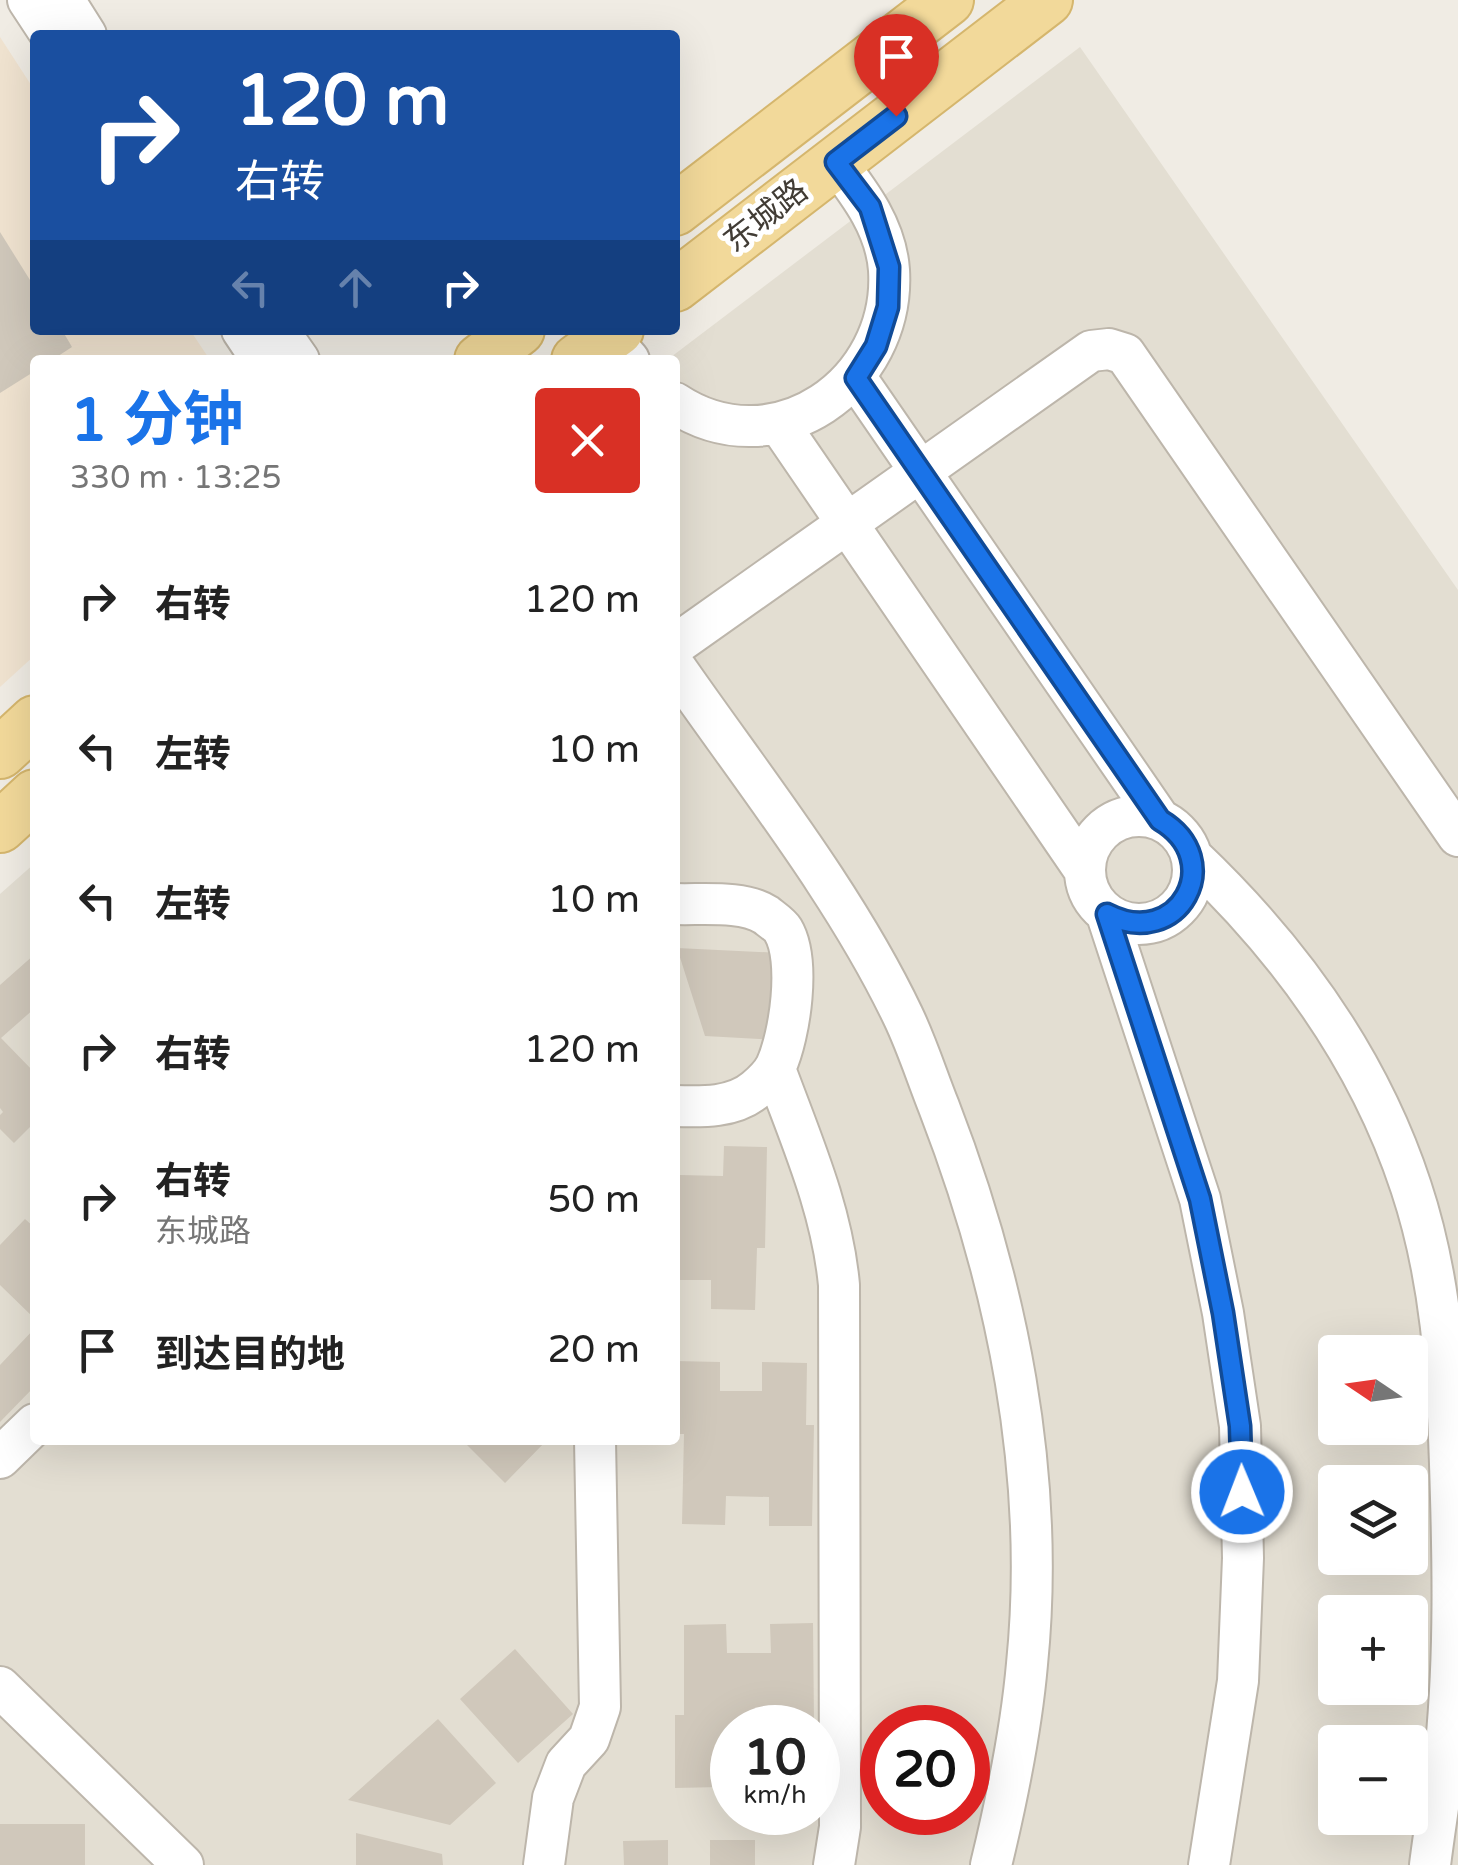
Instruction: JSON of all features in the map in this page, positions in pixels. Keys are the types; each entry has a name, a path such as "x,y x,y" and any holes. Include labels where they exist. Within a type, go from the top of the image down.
{"main road":[{"name":"东城路","path":"680,206 948,0"},
{"name":"东城路","path":"680,282 1047,0"},
{"path":"486,355 512,335"},
{"path":"0,753 30,726"},
{"path":"0,826 30,799"}],"street":[{"path":"28,0 48,30"},
{"path":"64,0 83,30"},
{"path":"680,407 735,426 779,424 820,407 856,378 876,346 888,307 889,267 870,207 836,162"},
{"path":"680,641 1091,351 1110,350 1125,354 1454,823"},
{"path":"856,378 1160,820"},
{"path":"779,424 1084,871"},
{"path":"680,674 857,932 903,1017 979,1217 1005,1318 1024,1442 1031,1556 1028,1662 1008,1798 991,1865"},
{"path":"1191,856 1190,890 1170,915 1154,922 1138,925 1107,914 1087,888 1084,871 1090,845 1108,826 1133,816 1160,820 1174,828 1191,856 1232,895 1307,983 1367,1081 1411,1187 1439,1299 1454,1582 1452,1744 1430,1865"},
{"path":"680,904 762,912 782,928 791,952 792,993 775,1068 754,1091 738,1100 707,1107 680,1106"},
{"path":"1107,914 1200,1199 1240,1426 1243,1558 1238,1681 1209,1865"},
{"path":"775,1068 825,1206 835,1242 839,1285 840,1827 834,1865"},
{"path":"0,1458 30,1429"},
{"path":"544,1865 545,1834 553,1798 566,1764 589,1739 600,1707 595,1445"},
{"path":"0,1687 183,1865"}],"shaded area":[{"path":"0,37 30,83 30,335 193,335 207,355 30,355 30,660 0,687"},
{"path":"1080,47 1458,590 1458,1865 0,1865 0,894 30,867 30,1445 680,1445 680,355 674,355"}],"building":[{"path":"0,232 30,280 30,335 65,335 72,347 60,355 30,355 30,374 0,393"},
{"path":"680,948 781,953 777,1040 705,1036"},
{"path":"30,958 30,1012 1,1038 30,1068 30,1127 14,1143 0,1129 0,985"},
{"path":"724,1146 767,1147 765,1248 757,1248 755,1310 711,1309 711,1280 680,1280 680,1175 723,1176"},
{"path":"25,1219 30,1224 30,1314 0,1285 0,1245"},
{"path":"30,1333 30,1391 0,1422 0,1365"},
{"path":"680,1361 720,1362 720,1391 762,1391 762,1362 807,1363 806,1425 814,1425 812,1526 769,1526 769,1497 726,1496 725,1525 682,1524 684,1434 680,1434"},
{"path":"467,1445 542,1445 505,1483"},
{"path":"813,1623 814,1705 710,1705 710,1787 675,1788 675,1715 684,1715 684,1625 726,1624 727,1653 771,1653 770,1624"},
{"path":"515,1649 573,1714 518,1763 460,1699"},
{"path":"438,1719 496,1783 450,1825 348,1800"},
{"path":"0,1824 85,1824 85,1865 0,1865"},
{"path":"356,1833 442,1854 443,1865 356,1865"},
{"path":"668,1840 668,1865 624,1865 623,1841"},
{"path":"710,1840 755,1840 755,1865 710,1865"}],"route":[{"path":"896,116 836,162 870,207 889,267 888,307 876,346 856,378 1160,820 1174,828 1191,856 1190,890 1170,915 1138,925 1107,914 1200,1199 1240,1426 1242,1492"}]}
